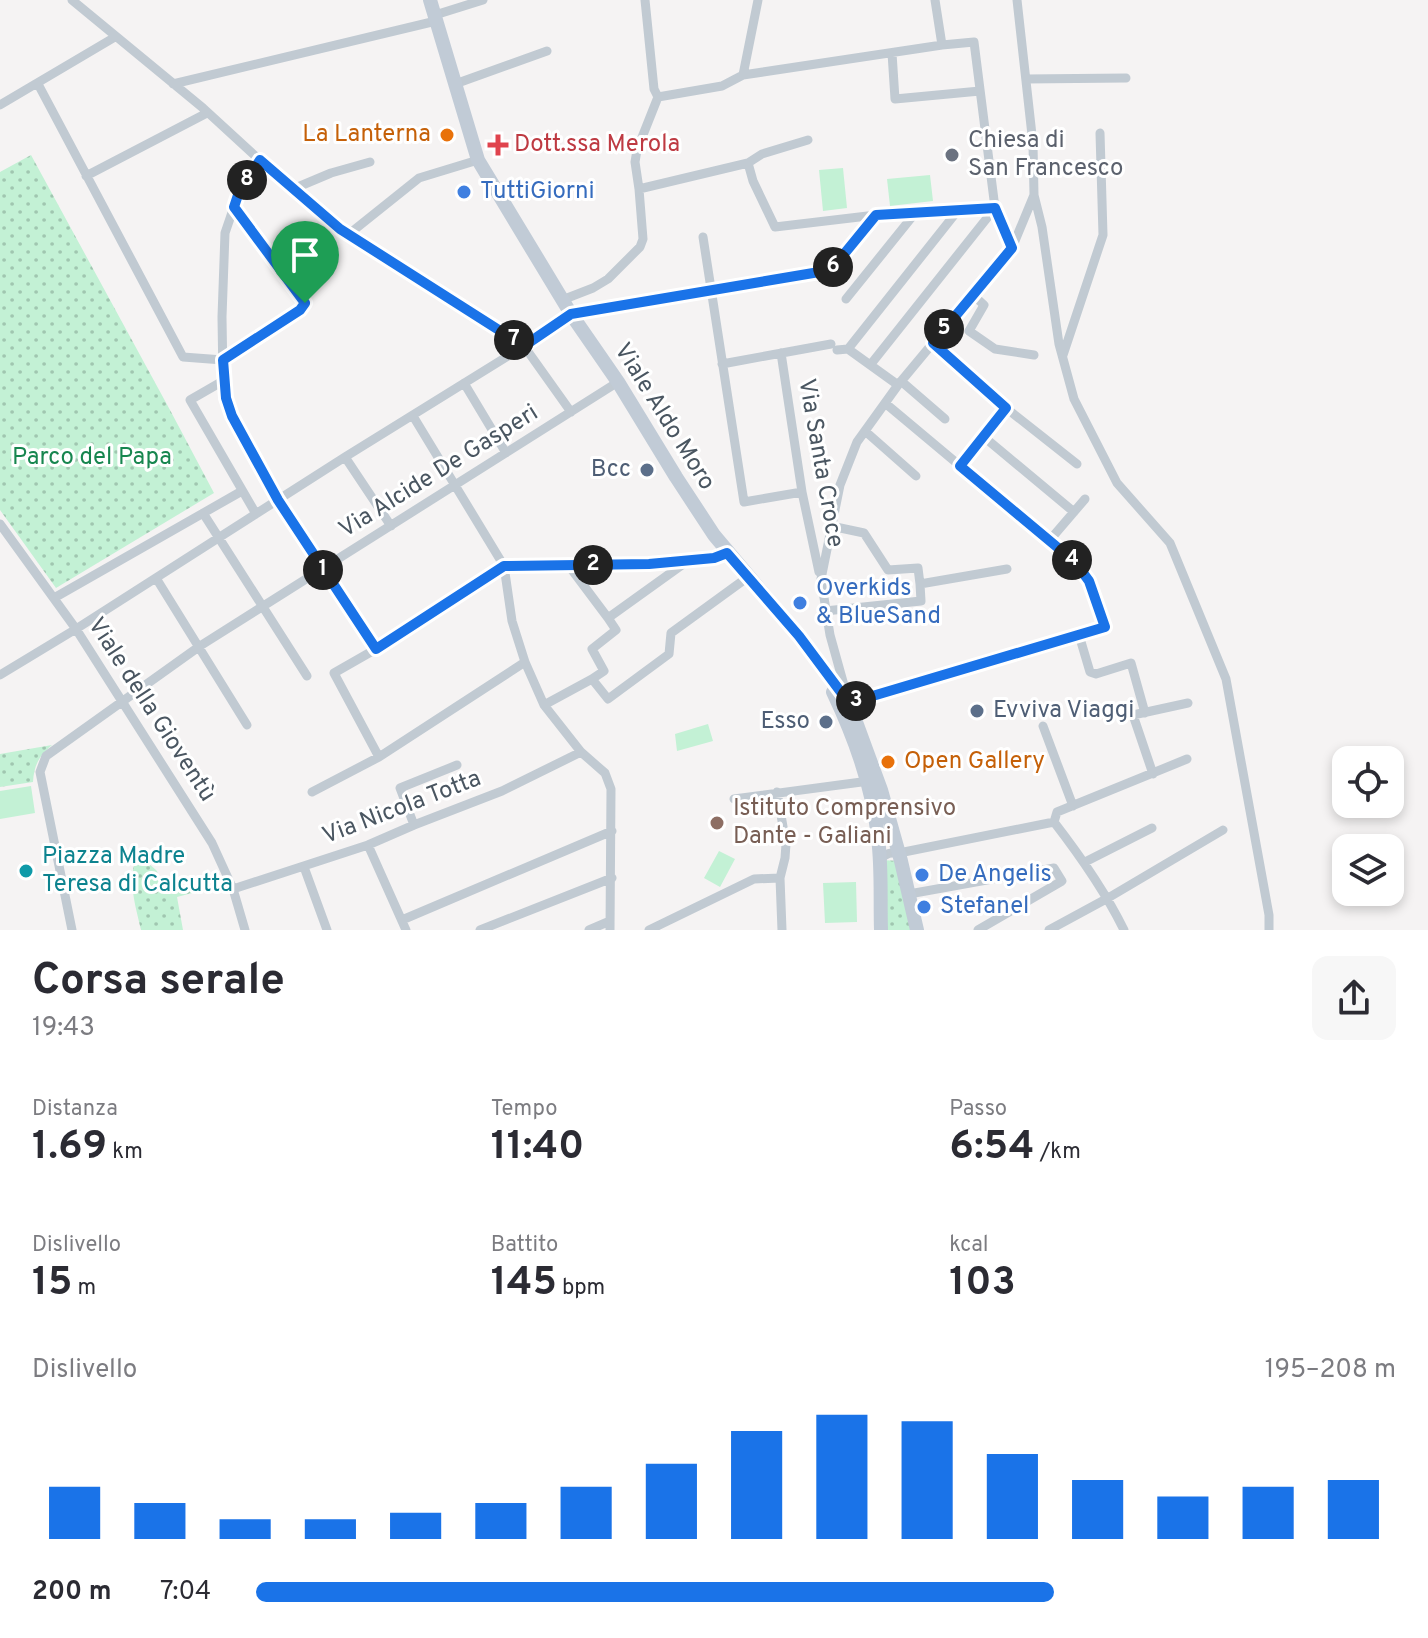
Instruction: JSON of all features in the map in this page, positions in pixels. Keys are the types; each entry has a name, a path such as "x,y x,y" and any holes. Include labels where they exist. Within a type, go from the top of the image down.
{"main road":[{"name":"Viale Aldo Moro","path":"430,0 478,160 562,300 727,553 799,636 844,704"},
{"path":"844,704 886,837 899,853 917,930"},
{"path":"844,704 881,790 886,837 880,860 881,930"}],"street":[{"path":"72,0 349,234 524,346 571,412"},
{"path":"173,84 436,18 483,0"},
{"path":"562,300 608,279 640,247 643,239 635,162 658,97 654,89 645,0"},
{"path":"743,75 758,0"},
{"path":"935,0 942,45"},
{"path":"1017,0 1033,144 1034,195 1063,356 1074,399 1117,483 1170,543 1226,679 1269,915 1269,930"},
{"path":"0,105 115,37"},
{"path":"658,97 722,86 743,75 974,42 995,208 1012,248"},
{"path":"455,84 547,51"},
{"path":"892,53 895,99 980,91"},
{"path":"1026,79 1126,78"},
{"path":"38,84 183,357 223,360 300,310 305,303 234,207"},
{"path":"86,176 207,113"},
{"path":"1063,356 1103,235 1100,133"},
{"path":"639,189 748,163 762,154 808,140"},
{"path":"260,160 239,192 225,233 222,317 226,398 232,416 278,500 376,649"},
{"path":"349,234 419,178 478,160"},
{"path":"293,189 331,173 370,162"},
{"path":"748,163 775,227 876,215 995,208"},
{"path":"885,403 1075,562 1089,581 1105,627 844,704 825,611 821,579 831,526 840,485 857,442 899,383 1012,248 1034,195"},
{"path":"871,364 995,208"},
{"path":"848,349 959,209"},
{"path":"846,299 916,212"},
{"path":"0,675 571,314 831,270 876,215"},
{"path":"703,237 744,502 802,492"},
{"path":"973,295 984,305 969,331 995,349 1034,355"},
{"path":"933,343 1006,408 1077,464"},
{"path":"722,364 781,353 834,347 848,349 945,419"},
{"name":"Via Santa Croce","path":"781,353 802,492 821,579"},
{"path":"223,381 190,400 256,514"},
{"name":"Via Alcide De Gasperi","path":"72,930 40,772 46,756 200,646 618,382"},
{"path":"464,383 506,453"},
{"path":"960,466 1006,408"},
{"path":"413,416 504,566 512,621 525,662 544,705 581,752 605,773 611,789 610,926 589,930"},
{"path":"865,431 916,476"},
{"path":"984,437 1074,512"},
{"path":"345,457 391,526"},
{"path":"54,598 242,491"},
{"path":"1049,541 1085,499"},
{"path":"203,513 307,676"},
{"name":"Viale della Gioventù","path":"0,524 76,629 212,843 233,889 245,930"},
{"path":"825,611 921,601 918,568 888,570 864,533 831,526"},
{"path":"379,757 334,673 504,566 649,564 714,558 727,553"},
{"path":"608,618 688,560"},
{"path":"544,705 604,671 592,649 616,630 569,566"},
{"path":"920,584 1007,569"},
{"path":"592,679 608,699 669,654 671,633 748,577"},
{"path":"156,578 247,725"},
{"path":"818,662 826,652 830,635"},
{"path":"1079,635 1090,672 1096,674 1131,663 1145,713"},
{"path":"312,792 379,757 525,662"},
{"path":"1153,774 1133,715 1188,703"},
{"path":"1043,726 1073,806"},
{"name":"Via Nicola Totta","path":"233,889 368,845 502,791 581,752"},
{"path":"1054,822 1057,812 1187,759"},
{"path":"414,825 400,788 457,765"},
{"path":"734,799 866,780 874,782 881,790"},
{"path":"777,792 786,844 780,878 782,930"},
{"path":"880,860 892,852 1054,822"},
{"path":"1054,822 1085,862 1124,930"},
{"path":"1085,862 1152,828"},
{"path":"1049,930 1063,927 1223,830"},
{"path":"368,845 404,925 612,831"},
{"path":"304,867 327,930"},
{"path":"909,894 1054,868 1062,881 978,930"},
{"path":"480,930 612,878"},
{"path":"649,930 754,879 780,878"}],"green space":[{"name":"Parco del Papa","path":"31,155 214,493 56,588 0,510 0,172"},
{"path":"843,168 847,208 823,211 819,170"},
{"path":"930,175 933,201 890,206 887,179"},
{"path":"708,724 713,741 677,751 675,734"},
{"path":"52,745 38,761 33,782 0,787 0,754"},
{"path":"31,786 35,813 0,819 0,791"},
{"path":"719,851 735,859 720,887 704,878"},
{"path":"145,860 157,871 162,889 194,882 196,892 177,897 183,930 141,930 132,881 134,865"},
{"path":"880,860 901,861 915,930 881,930"},
{"path":"856,882 857,922 825,923 823,883"}],"place":[{"name":"La Lanterna","path":"447,135"},
{"name":"Dott.ssa Merola","path":"498,145"},
{"name":"Chiesa di San Francesco","path":"952,155"},
{"name":"TuttiGiorni","path":"464,192"},
{"name":"Bcc","path":"647,470"},
{"name":"Overkids & BlueSand","path":"800,603"},
{"name":"Evviva Viaggi","path":"977,711"},
{"name":"Esso","path":"826,722"},
{"name":"Open Gallery","path":"888,762"},
{"name":"Istituto Comprensivo Dante - Galiani","path":"717,823"},
{"name":"Piazza Madre Teresa di Calcutta","path":"26,871"},
{"name":"De Angelis","path":"922,875"},
{"name":"Stefanel","path":"924,907"}],"route":[{"path":"260,160 340,229 524,346 571,314 831,270 876,215 995,208 1012,248 933,343 1006,408 960,466 1075,562 1089,581 1105,627 849,703 799,636 727,553 714,558 649,564 504,566 376,649 278,500 232,416 226,398 223,360 300,310 305,303 234,207 239,192 260,160"}]}
